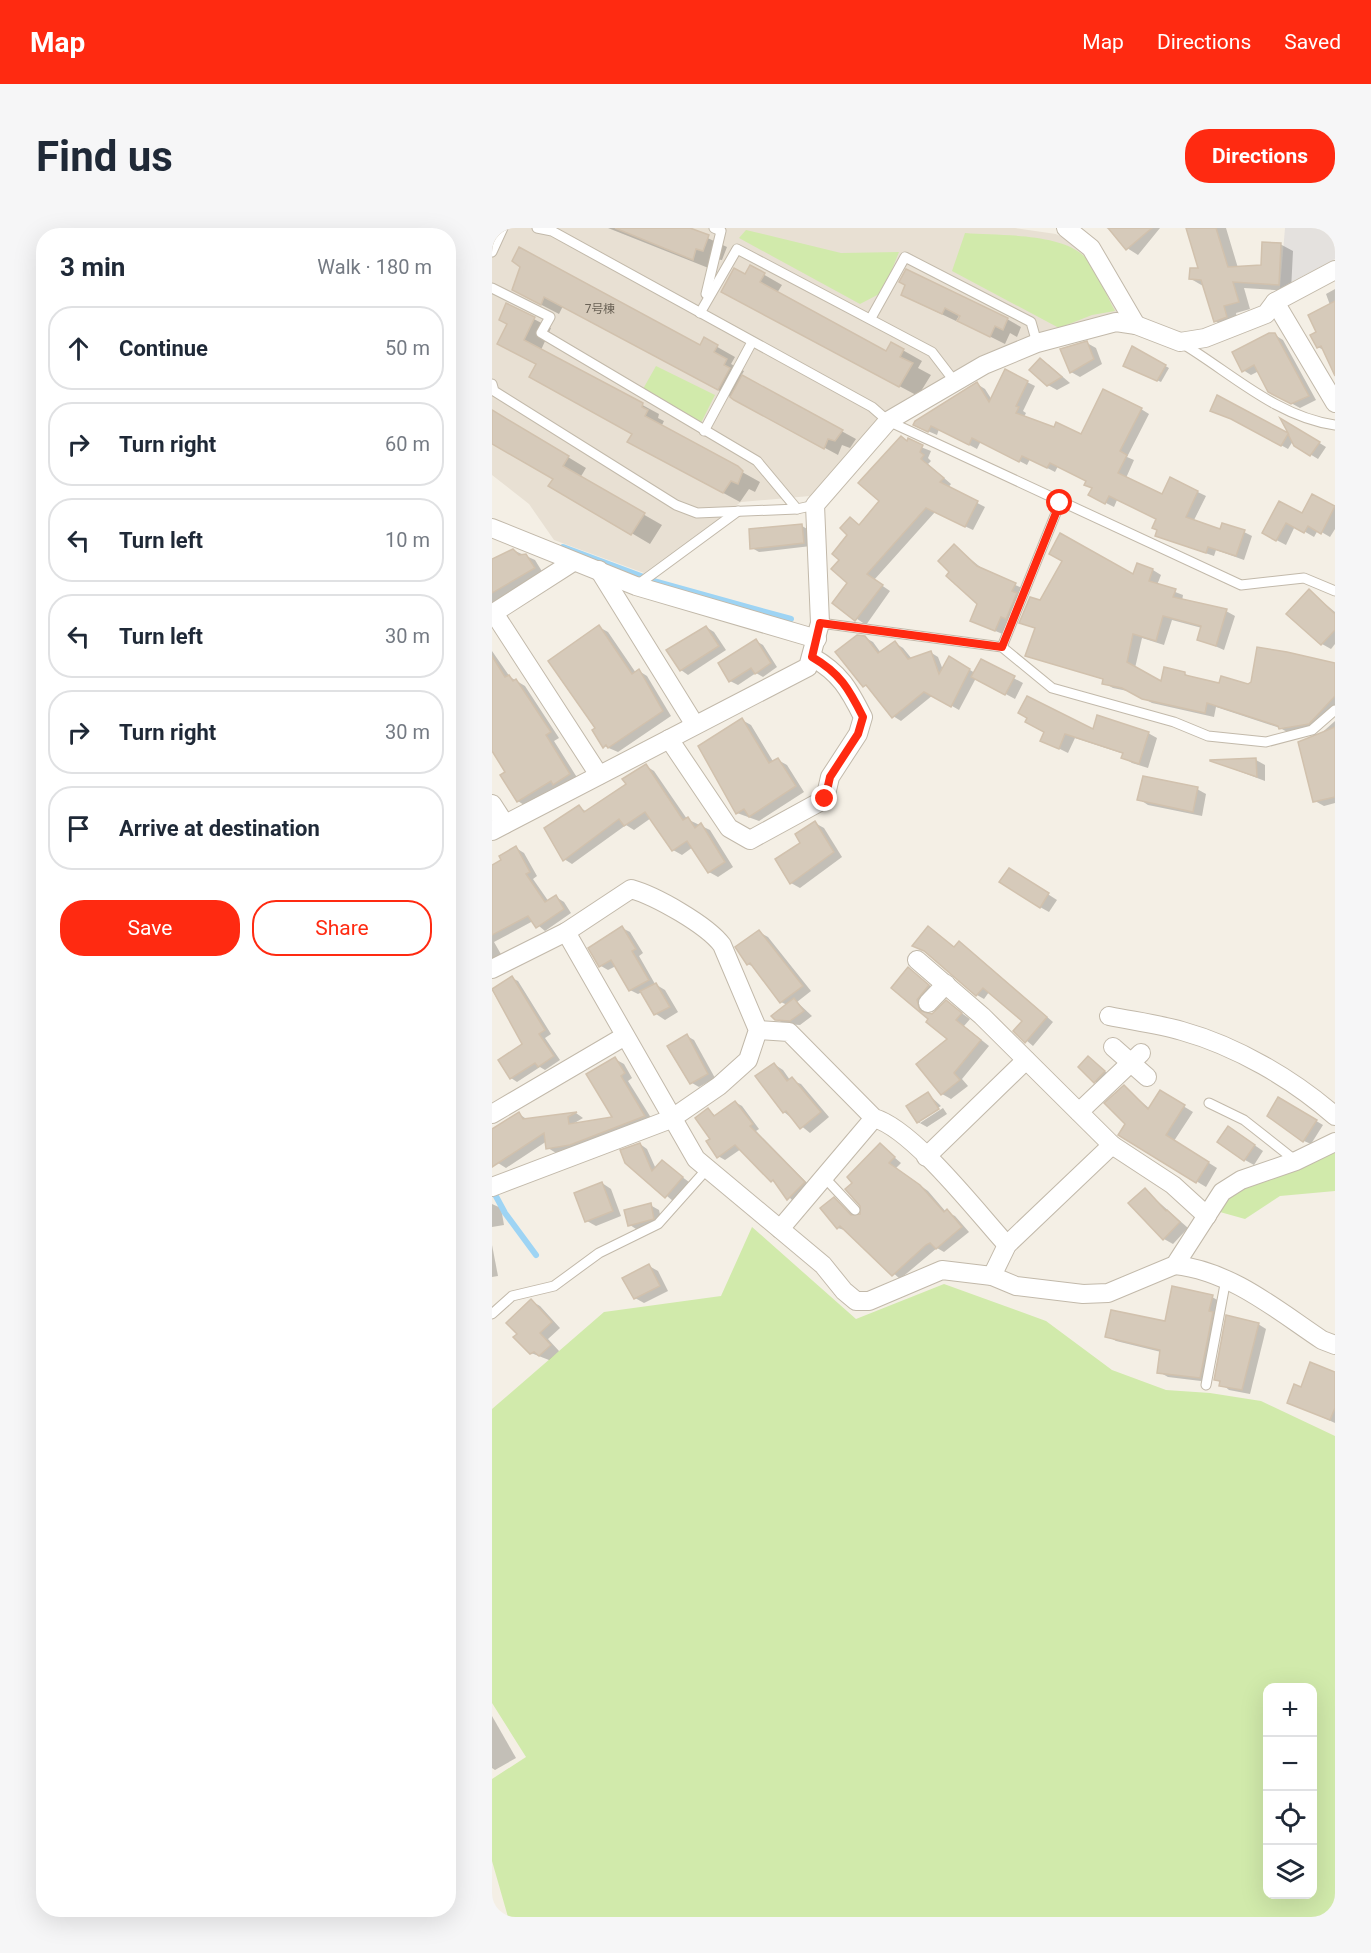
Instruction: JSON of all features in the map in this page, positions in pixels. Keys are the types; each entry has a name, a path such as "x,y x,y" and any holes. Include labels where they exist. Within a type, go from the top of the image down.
{"street":[{"path":"1066,228 1090,248 1112,280 1136,325"},
{"path":"492,804 498,827 808,666 816,640 806,507 888,422 984,364 1037,342 1116,322 1136,325 1180,342 1205,338 1266,314 1275,302 1335,270"},
{"path":"1275,302 1335,403"},
{"path":"492,528 573,562 643,581 816,640 832,668 851,692 863,717 858,734 830,777 825,799 750,840 741,837 729,828 669,739"},
{"path":"573,562 493,613 599,775"},
{"path":"599,570 695,725"},
{"path":"492,969 566,932 631,889 645,893 714,934 722,945 758,1030 748,1060 719,1086 671,1119 492,1187"},
{"path":"566,932 671,1119 696,1159 823,1265 844,1291 856,1301 869,1301 942,1270 992,1276 1016,1286 1083,1294 1108,1293 1175,1265 1193,1267 1226,1279 1334,1344"},
{"path":"918,960 1026,1060 1112,1145 1173,1185 1207,1216"},
{"path":"928,1003 946,984"},
{"path":"1109,1016 1183,1031 1264,1065 1312,1096 1335,1116"},
{"path":"758,1030 789,1032 874,1118 889,1122 926,1157 1007,1245"},
{"path":"492,1114 624,1036"},
{"path":"1113,1047 1135,1058 1147,1077"},
{"path":"1079,1112 1135,1058"},
{"path":"926,1157 1026,1060"},
{"path":"780,1229 874,1118"},
{"path":"1175,1265 1222,1192 1241,1180 1296,1161 1335,1142"},
{"path":"992,1276 1007,1245 1112,1145"}],"lane":[{"path":"492,252 503,228"},
{"path":"537,228 552,231 872,407 888,422 1060,503 1241,585 1304,578 1335,591"},
{"path":"700,313 721,231 714,228"},
{"path":"705,300 737,249 932,352 955,382"},
{"path":"871,318 905,257 1031,322 1037,342"},
{"path":"492,288 550,317 541,333 756,461 806,507"},
{"path":"704,431 752,342"},
{"path":"1180,342 1272,403 1316,422 1335,425"},
{"path":"492,384 494,391 676,505 697,513 806,507"},
{"path":"1002,647 1060,503"},
{"path":"643,581 738,511"},
{"path":"816,640 1002,647 1052,688 1174,722 1208,736 1266,742 1312,730 1335,710"},
{"path":"1209,1103 1245,1120 1296,1161"},
{"path":"492,1314 512,1296 554,1286 599,1253 658,1224 707,1169"},
{"path":"824,1177 855,1210"},
{"path":"1206,1385 1226,1279"}],"shaded area":[{"path":"492,228 1015,228 1056,234 1086,249 1118,309 1117,312 990,352 908,403 873,431 810,496 741,502 644,573 554,540 529,504 492,475"},
{"path":"1285,228 1335,228 1335,259 1280,288"}],"green space":[{"path":"746,230 841,253 899,252 883,292 860,304 739,238"},
{"path":"965,233 1046,239 1075,250 1086,258 1094,270 1115,311 1092,315 1059,328 952,271"},
{"path":"656,366 715,395 701,423 643,389"},
{"path":"1335,1139 1335,1191 1280,1196 1245,1219 1220,1212 1225,1201 1252,1180"},
{"path":"752,1227 856,1319 944,1284 1046,1321 1112,1370 1166,1390 1210,1393 1261,1401 1335,1436 1335,1917 508,1917 492,1861 492,1779 526,1757 492,1703 492,1409 604,1312 721,1296"}],"building":[{"path":"615,228 690,228 709,235 703,251 696,249 693,260"},
{"path":"1108,228 1152,228 1126,250"},
{"path":"1186,228 1216,228 1228,267 1261,265 1262,242 1281,243 1279,285 1233,282 1239,302 1224,306 1227,317 1214,322 1201,280 1189,279 1190,268 1198,268"},
{"path":"519,247 700,345 704,337 718,345 714,352 727,359 724,365 730,368 718,390 544,297 541,305 512,290 520,267 512,261"},
{"path":"750,265 765,273 760,282 886,351 891,342 904,349 900,357 913,363 899,387 721,292 734,268 745,274"},
{"path":"906,269 1008,318 1003,330 995,326 990,337 957,321 960,316 945,308 942,314 901,295 905,285 899,282"},
{"path":"1335,301 1335,376 1321,346 1317,348 1310,335 1316,332 1308,315"},
{"path":"506,303 535,317 524,340 643,403 642,407 648,410 645,416 738,466 743,471 738,484 731,481 723,493 627,442 632,434 529,377 536,364 497,344 507,324 499,320"},
{"path":"1269,333 1275,333 1309,396 1291,404 1268,392 1254,365 1242,372 1232,352"},
{"path":"1087,341 1094,359 1070,373 1060,349"},
{"path":"1132,346 1166,365 1157,381 1123,366"},
{"path":"1040,358 1062,377 1047,386 1029,370"},
{"path":"1005,369 1028,381 1016,406 1019,407 1016,413 1054,427 1056,422 1081,434 1103,389 1142,408 1120,451 1127,455 1118,473 1162,494 1170,477 1198,491 1186,517 1220,529 1222,523 1245,530 1236,556 1208,547 1206,553 1155,536 1157,530 1152,528 1156,519 1109,496 1105,504 1088,495 1092,488 1084,485 1086,481 1050,463 1047,468 1022,456 1019,462 972,438 969,445 931,426 928,432 913,425 915,421 977,382 989,402"},
{"path":"742,375 843,430 835,441 828,439 824,449 734,400 730,397"},
{"path":"1217,395 1288,433 1280,418 1320,442 1310,456 1294,446 1288,434 1281,446 1231,419 1210,411"},
{"path":"492,410 569,456 563,466 645,513 631,535 548,486 553,479 492,444"},
{"path":"901,436 907,441 908,438 923,445 920,452 924,455 921,459 944,478 940,482 978,501 965,527 926,508 867,574 883,585 855,621 832,603 847,583 831,569 839,560 832,554 847,535 840,528 850,517 859,525 879,501 858,483"},
{"path":"1312,494 1335,506 1321,534 1308,526 1304,533 1286,523 1276,541 1262,533 1279,501 1302,513"},
{"path":"802,524 804,543 750,549 749,529"},
{"path":"1060,533 1133,574 1137,563 1153,569 1149,581 1176,589 1173,597 1227,609 1216,646 1197,640 1201,626 1163,616 1156,641 1133,634 1127,662 1161,681 1164,667 1185,672 1185,675 1219,683 1221,676 1248,684 1251,682 1257,647 1335,663 1335,696 1309,724 1279,729 1278,726 1207,703 1205,713 1142,699 1122,688 1102,684 1103,679 1025,656 1035,628 1019,623 1030,597 1040,600 1062,561 1049,554"},
{"path":"954,544 977,566 1016,583 1012,591 1017,593 1006,619 1001,617 995,631 970,621 977,604 946,576 949,572 938,561"},
{"path":"513,549 519,555 526,554 535,568 492,593 492,559"},
{"path":"1309,589 1335,614 1335,630 1321,645 1286,614"},
{"path":"599,625 632,674 639,669 663,711 608,748 606,745 603,748 592,730 595,728 548,661"},
{"path":"706,626 719,646 680,671 666,650"},
{"path":"857,635 865,636 878,653 895,641 908,659 931,651 939,674 949,656 970,669 951,707 924,692 892,718 866,685 863,687 835,652"},
{"path":"756,639 771,663 755,674 751,668 729,682 718,663"},
{"path":"492,656 505,677 509,675 513,681 516,679 551,732 546,735 570,774 553,785 551,781 517,802 500,775 505,772 492,751"},
{"path":"981,659 1015,676 1005,695 971,677"},
{"path":"1027,696 1093,729 1097,715 1149,732 1139,764 1121,758 1123,753 1065,734 1059,749 1040,741 1044,732 1025,722 1027,718 1018,713"},
{"path":"742,718 769,763 778,758 796,786 749,817 744,809 736,814 698,746"},
{"path":"1335,727 1335,797 1313,802 1298,742"},
{"path":"1256,758 1257,777 1210,761 1210,760"},
{"path":"646,764 683,820 688,817 695,828 701,823 725,862 708,873 687,841 672,851 645,812 624,826 619,819 563,861 544,828 579,805 584,812 626,784 622,779"},
{"path":"1143,776 1198,787 1193,812 1137,800"},
{"path":"815,821 834,852 790,884 775,859 800,843 795,834"},
{"path":"516,846 530,872 526,874 545,902 556,895 564,909 536,928 528,916 492,935 492,865 501,860 499,856"},
{"path":"1009,868 1049,893 1040,908 999,882"},
{"path":"622,926 636,949 632,951 649,980 629,991 611,960 599,967 588,948"},
{"path":"928,926 954,947 959,941 1047,1017 1025,1043 1013,1031 1022,1021 983,988 976,996 924,951 912,946"},
{"path":"759,930 803,986 780,1003 750,963 747,965 735,947"},
{"path":"908,967 929,985 917,1000 920,1011 932,1014 946,1000 962,1013 956,1020 981,1040 954,1073 960,1080 941,1095 916,1064 947,1039 926,1022 928,1019 891,988"},
{"path":"512,976 545,1030 539,1034 554,1056 538,1067 535,1063 510,1079 498,1060 522,1044 492,989"},
{"path":"656,983 670,1007 654,1015 640,991"},
{"path":"794,998 804,1011 790,1021 775,1020 771,1016"},
{"path":"687,1034 708,1074 690,1084 667,1046"},
{"path":"1088,1056 1105,1071 1094,1083 1078,1067"},
{"path":"615,1057 625,1073 621,1076 645,1116 570,1145 546,1149 544,1133 492,1167 492,1129 519,1112 523,1119 577,1112 568,1117 569,1124 612,1117 586,1074"},
{"path":"774,1063 787,1081 792,1077 821,1112 800,1129 786,1111 783,1113 755,1076"},
{"path":"1124,1085 1148,1109 1160,1090 1185,1105 1166,1135 1209,1162 1196,1183 1118,1135 1125,1124 1104,1103"},
{"path":"928,1092 939,1109 917,1123 906,1106"},
{"path":"1278,1097 1317,1120 1303,1142 1267,1116"},
{"path":"735,1101 753,1124 750,1126 805,1182 787,1200 773,1180 771,1182 735,1145 717,1158 706,1141 710,1139 695,1118 708,1108 714,1116"},
{"path":"1228,1126 1255,1145 1244,1161 1217,1142"},
{"path":"640,1143 652,1171 662,1160 683,1177 665,1198 625,1163 620,1150"},
{"path":"880,1143 895,1157 889,1163 920,1185 944,1212 947,1209 962,1227 936,1249 930,1243 926,1245 892,1276 840,1226 837,1229 820,1208 834,1197 851,1215 860,1214 860,1206 845,1189 852,1183 847,1177"},
{"path":"602,1182 613,1211 585,1222 574,1193"},
{"path":"1145,1188 1166,1211 1180,1222 1163,1240 1128,1203"},
{"path":"651,1203 654,1219 628,1226 624,1210"},
{"path":"649,1264 660,1286 634,1299 622,1278"},
{"path":"1172,1286 1213,1295 1209,1311 1213,1312 1200,1378 1157,1373 1160,1350 1105,1337 1111,1310 1165,1321"},
{"path":"531,1299 552,1322 540,1333 551,1345 539,1356 534,1352 530,1354 513,1337 517,1334 506,1323"},
{"path":"1226,1315 1259,1323 1242,1390 1219,1386 1220,1381 1214,1380"},
{"path":"1310,1362 1335,1372 1335,1408 1330,1420 1287,1403 1294,1384 1301,1387"}],"waterway":[{"path":"563,547 657,582 791,619"},
{"path":"492,1189 505,1213 536,1255"}],"route":[{"path":"825,799 830,777 858,734 863,717 851,692 832,668 812,657 820,623 1002,647 1060,503"}]}
